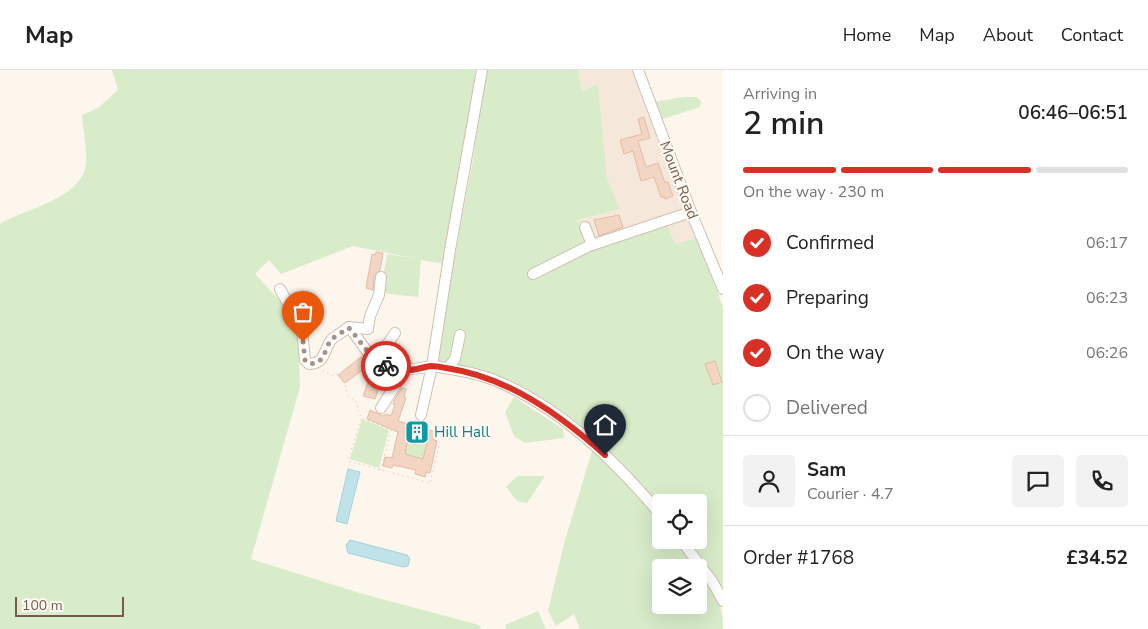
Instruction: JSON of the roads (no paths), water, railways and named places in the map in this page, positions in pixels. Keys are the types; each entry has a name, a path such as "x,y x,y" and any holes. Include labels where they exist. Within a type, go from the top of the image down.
{"street":[{"path":"421,415 432,366 448,259 482,70"},
{"name":"Mount Road","path":"638,70 691,212 723,289"},
{"path":"533,274 566,256 691,212"},
{"path":"585,227 592,246"},
{"path":"280,289 302,329 305,360 309,364 313,364 324,358 332,340 349,328 368,329 370,316 378,296 381,277"},
{"path":"349,328 369,354 383,365 405,370 432,366 448,368 476,374 517,390 558,416 615,464 652,505"},
{"path":"377,360 395,333"},
{"path":"448,368 455,359 460,335"},
{"path":"381,408 405,370"},
{"path":"688,549 712,581 723,601"}],"water":[{"path":"348,469 360,472 347,524 336,521"},
{"path":"350,540 407,555 410,559 408,566 403,567 348,553 346,545"}],"place":[{"name":"Hill Hall","path":"417,432"}]}
